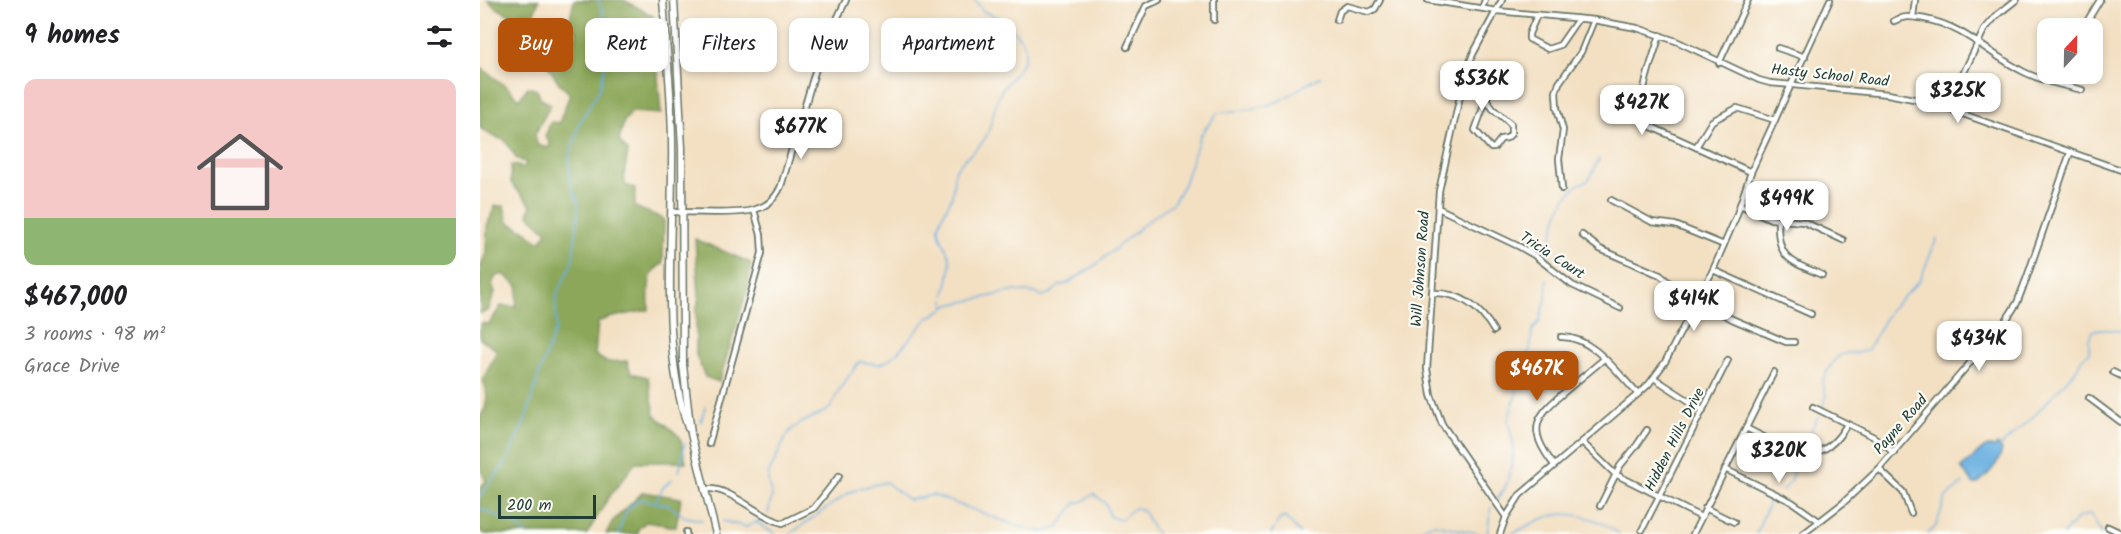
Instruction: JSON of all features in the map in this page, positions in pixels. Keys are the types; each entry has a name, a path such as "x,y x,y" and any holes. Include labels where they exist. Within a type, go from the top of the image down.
{"main road":[{"path":"663,0 672,134 671,306 674,363 681,410 691,434"},
{"path":"674,0 681,105 681,338 691,434 716,534"}],"street":[{"path":"672,212 754,210 776,196 820,55 846,0"},
{"path":"1127,47 1146,6 1159,0"},
{"path":"1214,0 1214,20"},
{"path":"1337,20 1340,11 1347,6 1369,12 1375,9 1380,0"},
{"name":"Hasty School Road","path":"1428,0 1497,11 1594,20 1660,35 1759,80 1792,86 1888,94 1947,108 2121,170"},
{"path":"1482,8 1485,0"},
{"name":"Will Johnson Road","path":"1502,0 1473,54 1463,84 1439,191 1427,369 1431,394 1438,416 1506,517"},
{"path":"1719,63 1748,0"},
{"path":"1500,534 1506,517 1520,495 1638,394 1654,378 1665,362 1713,270 1740,205 1751,171 1830,0"},
{"path":"1913,17 1916,0"},
{"path":"1947,108 1978,41 1993,19 2016,0"},
{"path":"2089,18 2100,0"},
{"path":"1537,15 1529,39 1548,49 1560,45 1578,18"},
{"path":"1894,21 1902,16 1947,25 1978,41 2013,67 2037,78"},
{"path":"1562,189 1559,159 1563,130 1557,108 1556,92 1559,83 1581,52 1594,20"},
{"path":"1660,35 1646,80 1641,121 1651,128 1751,171"},
{"path":"1778,48 1805,57"},
{"path":"1463,84 1481,91 1487,97 1493,109 1511,124 1511,134 1508,138 1501,139 1491,148 1475,130 1487,97"},
{"path":"2058,84 2082,90"},
{"path":"1696,147 1701,135 1712,121 1737,108 1775,120"},
{"name":"Payne Road","path":"1803,534 1879,469 1990,341 2011,313 2027,279 2070,153"},
{"path":"1611,200 1652,222 1675,225 1724,245"},
{"path":"1740,205 1778,221 1804,222 1842,240"},
{"name":"Tricia Court","path":"1438,208 1520,247 1534,255 1572,285 1620,308"},
{"path":"709,444 762,253 761,235 754,210"},
{"path":"1778,221 1778,239 1784,254 1794,262 1822,275"},
{"path":"1582,235 1599,249 1660,276 1677,290 1698,301 1786,342 1794,342"},
{"path":"1713,270 1811,314"},
{"path":"1432,293 1450,293 1466,300 1478,309 1494,331"},
{"path":"1561,337 1577,339 1591,348 1638,394"},
{"path":"1554,465 1538,441 1539,418 1551,404 1604,359"},
{"name":"Hidden Hills Drive","path":"1642,530 1728,360"},
{"path":"1693,534 1774,372"},
{"path":"2113,372 2121,376"},
{"path":"1654,378 1703,410"},
{"path":"2089,398 2121,422"},
{"path":"1813,407 1881,442 1894,453"},
{"path":"1746,428 1787,448 1811,454 1822,452 1832,446 1847,424"},
{"path":"1600,506 1615,474 1647,430"},
{"path":"1582,442 1615,474 1701,517"},
{"path":"1879,469 1903,492 1911,513"},
{"path":"1725,470 1792,502 1820,521"},
{"path":"704,490 716,489 771,519 783,523 814,508 839,476"},
{"path":"1705,508 1734,522"},
{"path":"2108,527 2121,533"}],"green space":[{"path":"487,0 539,0 533,15 521,12 518,18 495,7"},
{"path":"574,0 624,0 653,16 653,18 585,18 585,72 658,72 661,114 632,112 624,121 619,141 628,151 624,175 625,185 635,188 635,207 664,219 663,264 657,267 651,277 649,310 598,322 595,355 606,362 627,361 631,373 648,377 655,415 680,437 686,462 636,462 607,500 587,534 485,534 480,531 480,487 486,481 480,469 480,417 485,409 487,396 483,379 497,350 480,339 480,323 489,324 501,306 516,307 518,286 503,274 495,277 492,285 495,292 488,311 480,313 480,269 486,252 487,226 495,206 504,206 508,222 540,242 547,232 528,214 531,205 511,183 511,165 525,167 526,163 516,158 505,140 494,137 480,128 480,67 519,99 528,87 537,90 541,99 551,104 535,134 537,145 549,148 550,143 545,136 551,122 559,123 570,94 552,72 573,72 573,42 577,32 573,27 573,18 570,18"},
{"path":"695,239 751,263 748,287 719,382 705,377 696,355 696,311 699,297"},
{"path":"643,492 681,498 676,527 646,522 638,529 638,534 606,534 612,522"}],"water":[{"path":"1997,444 2002,450 1998,460 1985,477 1974,484 1961,468 1985,447 1995,447"}],"waterway":[{"path":"480,496 506,462 525,420 556,328 556,296 572,263 578,202 570,182 569,158 580,122 600,88 607,56 603,35 603,13 598,0"},
{"path":"945,295 950,264 939,225 952,196 955,172 962,161 977,148 987,135 1001,91 1020,66 1025,54 1024,44 1008,22 983,11 975,0"},
{"path":"768,514 772,495 768,475 786,437 792,429 831,407 839,390 859,362 880,364 887,361 928,318 949,305 1015,291 1043,296 1068,283 1097,264 1150,219 1173,203 1184,184 1200,136 1217,113 1266,106 1321,77"},
{"path":"1549,256 1556,219 1563,202 1575,187 1590,178 1599,159"},
{"path":"1823,406 1826,396 1822,381 1832,363 1843,354 1868,349 1889,311 1920,280 1937,238"},
{"path":"1497,500 1506,486 1513,460 1514,447 1508,420 1517,391 1518,365 1530,350 1532,331 1539,322 1546,300 1547,279"},
{"path":"944,300 945,306"},
{"path":"2001,446 2036,414 2076,370 2082,358 2089,353 2089,339 2093,331 2099,329 2121,331"},
{"path":"701,422 705,407"},
{"path":"1803,446 1818,417"},
{"path":"679,472 685,443"},
{"path":"1782,491 1790,480 1798,457"},
{"path":"656,501 663,487 673,479"},
{"path":"790,534 847,494 860,488 886,482 909,500 933,495 1020,527 1043,532 1057,528 1076,503 1094,494 1106,504 1110,517 1120,520 1134,508 1141,509 1158,534"},
{"path":"1928,534 1936,526 1946,497 1963,483"},
{"path":"1756,534 1769,502 1774,498"},
{"path":"619,534 626,514 632,505 641,499 668,505 685,517 702,520"},
{"path":"1487,534 1491,507"},
{"path":"480,508 514,524 527,534"},
{"path":"1512,534 1542,519 1561,514 1593,519 1619,534"},
{"path":"2063,534 2078,518 2090,514 2102,534"},
{"path":"1271,534 1279,520 1285,517 1300,534"},
{"path":"723,521 746,527 765,518"},
{"path":"756,522 775,534"},
{"path":"1415,534 1428,525 1435,524 1481,534"}]}
